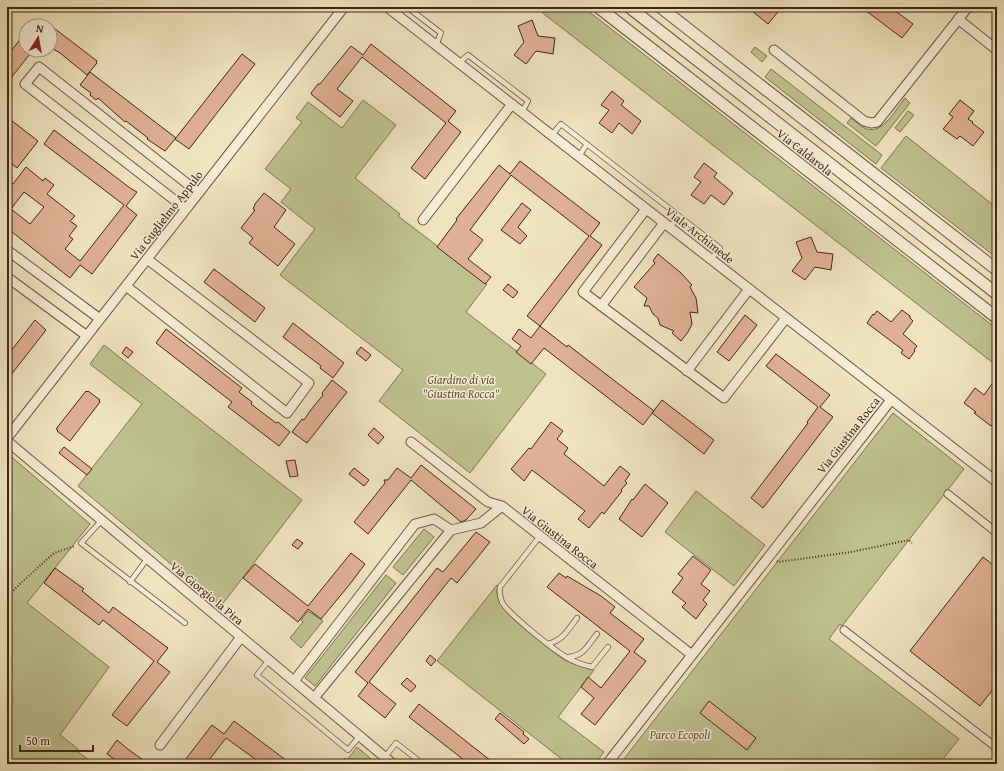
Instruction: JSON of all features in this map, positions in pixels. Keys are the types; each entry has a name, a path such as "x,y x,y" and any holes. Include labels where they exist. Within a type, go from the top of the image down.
{"street":[{"name":"Via Guglielmo Appulo","path":"7,439 344,7"},
{"name":"Viale Archimede","path":"387,7 997,482"},
{"name":"Via Caldarola","path":"598,7 997,318"},
{"name":"Via Caldarola","path":"629,7 997,294"},
{"name":"Via Caldarola","path":"660,7 997,270"},
{"path":"774,50 864,121 871,123 877,122 968,7"},
{"path":"958,20 997,50"},
{"path":"186,209 25,84 39,67 199,193"},
{"path":"424,220 512,104"},
{"path":"646,209 583,292 724,398 786,318"},
{"path":"601,306 667,225"},
{"path":"7,250 100,319"},
{"path":"126,286 287,413 309,384 147,259"},
{"path":"7,277 87,336"},
{"path":"687,371 749,289"},
{"name":"Via Giustina Rocca","path":"607,764 891,400"},
{"name":"Via Giorgio la Pira","path":"7,439 147,559 393,764"},
{"name":"Via Giustina Rocca","path":"412,442 488,502 502,506 692,655"},
{"path":"948,494 997,533"},
{"path":"314,698 451,530 481,523 502,506"},
{"path":"294,681 415,524 434,519 451,530"},
{"path":"844,630 997,748"},
{"path":"160,745 241,637"}],"lane":[{"path":"407,7 442,33 436,45"},
{"path":"459,63 468,55 528,101 522,112"},
{"path":"552,136 561,124 587,144 720,248 711,260"},
{"path":"579,156 587,144"},
{"path":"667,225 679,216"},
{"path":"102,520 81,543 185,623"},
{"path":"540,536 500,587 499,594 503,603 513,614 566,658 592,667 608,647"},
{"path":"130,582 147,559"},
{"path":"548,644 557,642 577,618"},
{"path":"566,658 577,656 582,653 597,634"},
{"path":"269,660 257,675 348,750 360,736"},
{"path":"385,757 396,743 422,764"}],"path":[{"path":"768,556 778,562 851,552 909,540 912,543"},
{"path":"7,597 54,553 81,543"}],"green space":[{"path":"535,7 583,7 997,329 997,366"},
{"path":"755,47 767,56 762,62 751,52"},
{"path":"771,69 882,155 876,164 765,77"},
{"path":"905,98 910,103 876,146 847,123 851,118 867,129 873,130 878,128 889,120"},
{"name":"Giardino di via \"Giustina Rocca\"","path":"363,100 396,125 355,178 400,214 398,216 487,284 466,312 546,374 470,473 379,401 403,370 280,275 315,229 281,202 291,189 265,169 302,122 296,118 308,102 342,128"},
{"path":"908,111 914,115 900,132 895,128"},
{"path":"906,136 997,208 997,258 881,168"},
{"path":"104,345 302,500 221,606 78,486 142,404 90,364"},
{"name":"Parco Ecopoli","path":"893,413 964,469 842,626 840,624 829,639 959,739 939,764 620,764"},
{"path":"7,453 90,524 27,603 109,667 60,735 94,764 7,764"},
{"path":"696,491 765,545 734,586 665,532"},
{"path":"424,529 434,537 403,575 393,567"},
{"path":"386,575 396,583 315,686 305,678"},
{"path":"497,585 499,601 503,607 529,632 565,660 575,665 594,670 558,717 604,752 595,764 568,764 437,661"},
{"path":"308,611 323,621 301,648 290,638 303,622 301,620"},
{"path":"357,747 377,764 341,764 345,758 347,760"}],"building":[{"path":"747,7 782,7 768,24"},
{"path":"861,7 890,7 913,24 902,38"},
{"path":"532,20 538,36 555,38 553,54 536,51 526,64 514,55 524,42 518,26"},
{"path":"58,31 97,61 97,63 87,75 58,52"},
{"path":"18,42 18,58 27,58 7,83 7,56"},
{"path":"371,44 456,111 448,121 461,132 425,179 411,168 446,123 362,57 337,89 353,101 340,117 311,93 351,46 363,55"},
{"path":"242,54 255,64 189,149 175,139"},
{"path":"90,72 176,138 165,151 147,139 148,138 126,121 125,122 98,98 96,100 90,95 91,93 80,85"},
{"path":"612,91 624,101 621,105 641,121 632,134 619,123 612,133 599,123 609,110 601,105"},
{"path":"960,100 974,111 968,119 984,132 973,146 960,136 957,139 943,129 953,117 949,114"},
{"path":"7,117 38,141 17,168 7,160"},
{"path":"54,130 137,192 126,206 137,215 92,274 80,265 70,278 7,228 7,179 13,184 26,167 43,181 45,178 54,185 47,194 75,216 70,221 77,226 69,236 73,239 65,249 80,261 124,205 44,144","holes":["24,192 44,207 30,224 11,209"]},
{"path":"520,161 600,223 590,236 602,245 540,326 527,316 589,236 511,175 470,230 483,240 468,259 491,277 485,284 437,247 457,220 456,219 499,165 510,174"},
{"path":"704,163 717,173 714,177 733,193 724,205 711,195 704,204 691,195 701,182 694,177"},
{"path":"264,193 286,210 274,227 295,244 278,266 249,243 253,238 241,228 255,210 253,209 255,204"},
{"path":"522,203 531,210 518,227 527,236 520,244 501,230"},
{"path":"811,237 817,252 833,254 831,270 815,267 805,280 792,271 802,258 796,242"},
{"path":"658,254 681,273 692,285 690,287 696,298 698,313 690,312 692,324 681,341 672,333 674,331 660,325 658,318 653,314 649,306 644,306 647,298 634,287 655,263 653,261"},
{"path":"214,269 265,308 255,322 204,282"},
{"path":"508,284 518,292 513,298 503,290"},
{"path":"902,310 910,316 913,321 903,334 917,346 909,359 901,353 903,350 867,323 877,311 891,322"},
{"path":"745,315 757,325 729,361 717,352"},
{"path":"35,320 46,330 7,380 7,356"},
{"path":"293,323 344,363 333,378 320,368 321,366 283,337"},
{"path":"540,326 567,347 568,345 654,411 643,425 544,348 531,364 516,352 521,346 512,339 519,329 531,338"},
{"path":"166,329 242,388 239,392 252,402 251,404 290,432 279,446 228,407 232,402 156,343"},
{"path":"126,347 133,352 128,358 122,353"},
{"path":"361,347 371,355 366,361 356,353"},
{"path":"776,354 830,395 820,407 833,417 763,508 751,498 808,423 807,422 818,407 766,366"},
{"path":"997,377 997,418 991,426 964,403 975,388 984,395"},
{"path":"332,380 347,392 307,443 292,432 302,419 304,420 323,395 322,393"},
{"path":"86,391 100,400 100,402 70,441 56,429"},
{"path":"662,400 714,440 704,454 652,413"},
{"path":"551,422 563,431 557,439 568,448 564,454 604,486 620,466 630,474 625,481 627,483 621,490 622,491 604,514 602,512 589,528 578,519 585,511 532,470 524,481 511,469 529,448 531,449"},
{"path":"374,428 384,437 378,444 368,435"},
{"path":"64,447 92,469 87,475 59,453"},
{"path":"295,460 298,476 290,477 286,461"},
{"path":"421,465 476,509 466,520 461,522 411,480 368,534 354,522 385,483 384,480 388,480 397,468 411,478"},
{"path":"354,468 369,480 364,486 349,474"},
{"path":"645,484 668,503 642,537 619,519 632,499 633,500"},
{"path":"476,532 490,542 457,583 451,578 369,682 396,704 385,718 358,696 368,683 355,672 437,568 443,572"},
{"path":"297,539 303,543 298,549 292,545"},
{"path":"351,553 365,564 321,619 308,609 298,622 243,578 255,564 308,606"},
{"path":"693,556 711,570 701,584 710,591 703,600 707,604 696,619 682,607 686,603 672,592 683,578 678,574"},
{"path":"983,557 997,568 997,684 980,706 910,651"},
{"path":"55,568 84,589 82,591 109,613 113,607 168,648 157,662 170,672 127,726 112,715 154,661 103,620 99,625 44,583"},
{"path":"559,573 566,578 567,576 601,596 615,607 610,613 644,639 634,652 646,661 595,725 581,714 594,698 581,687 588,677 601,688 630,651 547,587"},
{"path":"430,655 436,660 431,666 426,661"},
{"path":"407,678 416,686 411,692 401,684"},
{"path":"709,701 756,738 747,750 700,713"},
{"path":"419,704 495,764 469,764 409,717"},
{"path":"500,713 524,732 523,734 529,739 524,744 495,719"},
{"path":"234,721 291,764 262,764 226,738 209,760 208,759 204,764 182,764 212,725 224,734"},
{"path":"117,740 149,764 121,764 107,754"}]}
